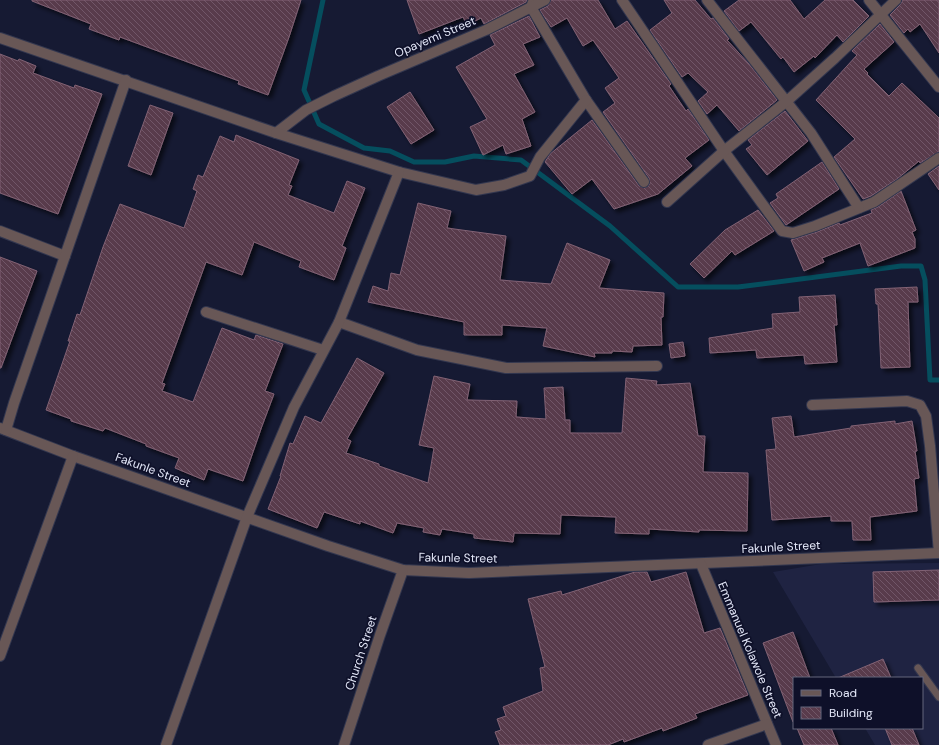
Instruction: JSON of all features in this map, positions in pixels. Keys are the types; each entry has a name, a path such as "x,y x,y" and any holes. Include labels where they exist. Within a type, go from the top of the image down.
{"street":[{"name":"Opayemi Street","path":"276,133 306,110 334,96 486,30 532,4 545,0"},
{"path":"622,0 724,151 782,231 793,233 815,226 874,202 939,158"},
{"path":"707,0 811,133 859,208"},
{"path":"869,0 939,87"},
{"path":"667,202 724,151 787,101 896,0"},
{"path":"532,4 586,100 644,182"},
{"path":"0,38 126,80 276,133 399,172 476,190 504,185 530,176 540,156 586,100"},
{"path":"3,429 16,396 126,80"},
{"path":"166,745 247,517 294,407 339,322 399,172"},
{"path":"0,231 65,256"},
{"path":"206,312 323,350"},
{"path":"339,322 417,350 506,368 657,366"},
{"path":"812,405 906,401 920,405 926,416 930,446 939,553"},
{"name":"Fakunle Street","path":"3,429 73,456 328,546 403,570 469,573 939,553"},
{"path":"0,656 73,456"},
{"name":"Emmanuel Kolawole Street","path":"701,564 776,745"},
{"name":"Church Street","path":"344,745 403,570"},
{"path":"708,745 767,724"}],"lane":[{"path":"918,668 939,697"}],"shaded area":[{"path":"939,563 939,745 875,745 866,729 923,729 923,677 835,677 773,572 821,564"}],"building":[{"path":"32,0 301,0 268,95 238,84 239,81 120,37 119,40 89,29 91,24"},
{"path":"407,0 527,0 526,2 484,24 481,18 467,25 463,17 419,34"},
{"path":"551,0 598,0 615,29 627,21 671,84 669,86 686,111 688,109 709,140 685,158 692,166 658,194 614,209 592,179 572,194 545,162 550,154 592,120 639,186 645,188 650,184 649,178 603,112 615,103 605,88 619,78 593,40 583,46 567,18 551,27 540,10 548,6"},
{"path":"664,0 695,0 711,19 713,18 729,39 727,40 749,64 777,100 739,131 717,105 707,114 698,101 708,92 688,73 682,77 650,30 672,13"},
{"path":"739,0 790,0 804,19 825,0 853,0 869,16 843,42 837,35 815,58 814,56 794,72 783,57 781,59 751,22 739,31 724,11"},
{"path":"903,0 939,0 939,53 920,24 910,32 908,29 904,33 890,15"},
{"path":"529,16 540,37 523,44 534,65 514,74 535,112 522,119 531,146 506,154 503,145 483,155 470,127 487,119 456,67 495,45 490,35"},
{"path":"880,24 894,42 864,69 889,96 902,83 939,118 939,152 920,163 919,161 897,179 871,196 863,199 834,157 855,139 816,100 857,55 852,51"},
{"path":"0,54 18,61 19,59 36,66 33,73 74,88 75,85 102,94 58,214 0,193"},
{"path":"410,92 434,130 411,144 387,107"},
{"path":"150,105 173,113 151,175 128,166"},
{"path":"785,111 808,141 767,175 746,149 752,145 748,140"},
{"path":"236,135 299,160 289,185 292,186 288,195 334,213 347,181 365,188 342,246 346,248 334,280 299,267 301,261 254,242 242,275 206,262 162,383 165,384 162,391 193,402 222,328 254,340 256,335 283,344 265,391 274,394 243,481 208,469 204,480 175,468 179,458 146,446 146,444 105,428 103,431 71,421 71,419 46,410 70,341 68,341 77,314 80,315 103,247 120,204 184,228 197,191 193,189 198,175 203,177 220,136 234,142"},
{"path":"822,162 839,189 786,225 770,203 778,198 776,194"},
{"path":"939,166 939,190 928,174"},
{"path":"901,191 916,230 912,232 915,239 915,248 868,266 860,243 822,258 824,262 804,271 791,240 839,223 840,225 872,213 871,210 878,207"},
{"path":"418,203 451,211 447,228 506,236 500,280 551,284 567,243 610,260 599,288 664,293 663,317 661,317 662,345 633,346 632,352 612,351 612,353 594,353 595,357 543,346 547,328 502,325 502,335 464,335 464,322 368,302 373,286 388,291 391,273 400,275"},
{"path":"758,210 774,231 735,255 732,251 704,278 690,264 725,230"},
{"path":"0,257 37,271 1,368 0,368"},
{"path":"917,287 918,302 908,302 910,367 881,368 878,304 876,304 875,289"},
{"path":"835,295 837,325 834,325 837,362 805,364 804,355 757,358 756,350 710,353 709,338 773,328 772,314 800,312 799,297"},
{"path":"683,342 685,356 671,358 669,344"},
{"path":"357,358 384,373 347,439 351,441 346,453 428,483 434,448 419,445 434,376 470,384 467,400 517,401 516,417 546,419 544,388 563,387 565,420 570,420 570,433 622,433 626,378 657,381 656,385 690,383 698,436 705,436 703,472 748,473 747,531 699,530 699,532 649,529 649,534 615,533 616,517 561,515 560,534 514,533 513,542 474,538 474,534 442,529 440,535 423,532 424,528 397,523 393,533 360,521 360,524 324,512 317,528 268,509 281,476 290,443 293,444 305,416 321,423"},
{"path":"791,416 794,437 851,428 851,426 895,421 895,424 912,421 917,451 915,451 919,478 914,479 917,511 870,517 871,540 853,540 852,521 831,521 831,516 772,520 766,450 776,449 772,418"},
{"path":"939,570 939,600 874,602 873,572"},
{"path":"635,572 647,572 651,582 686,572 704,633 720,628 748,695 695,714 697,718 663,731 662,728 624,742 623,739 608,745 500,745 495,732 501,730 497,719 506,716 503,707 543,691 540,668 545,667 528,599 561,591 562,595"},
{"path":"793,632 810,677 793,677 793,722 763,643"},
{"path":"883,659 891,677 840,677"},
{"path":"797,729 831,729 838,745 804,745"},
{"path":"885,729 912,729 919,745 892,745"}],"waterway":[{"path":"323,0 304,90 319,124 364,148 390,151 414,162 445,162 474,156 521,160 610,226 678,287 738,287 901,266 921,266 925,280 930,380 939,380"}]}
